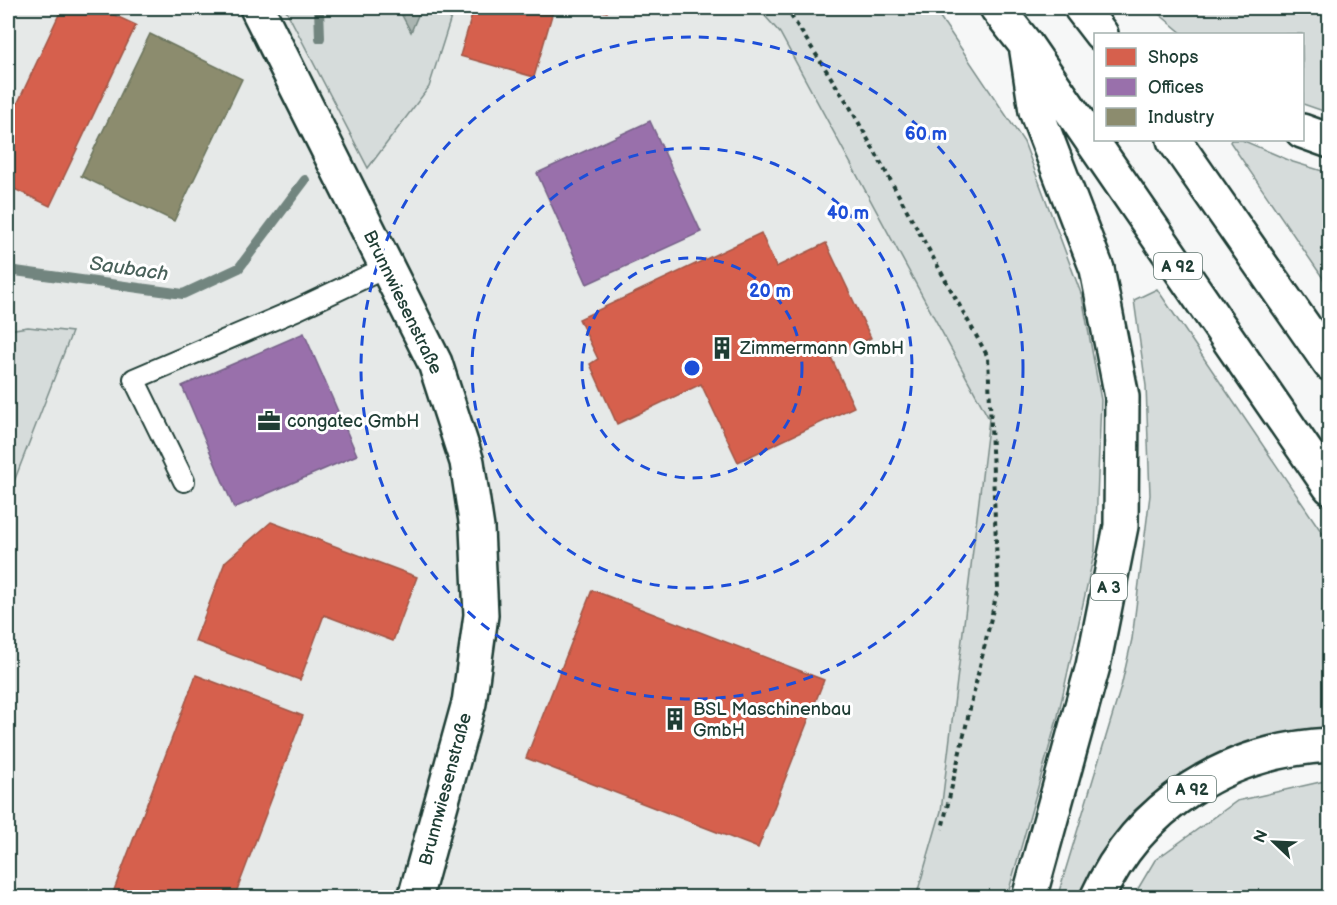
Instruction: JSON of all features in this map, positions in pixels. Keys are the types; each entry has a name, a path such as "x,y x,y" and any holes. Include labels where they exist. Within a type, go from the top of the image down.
{"main road":[{"name":"Brunnwiesenstraße","path":"257,8 435,363 467,462 477,528 480,604 469,703 415,897"},
{"name":"A 92","path":"997,8 1026,45 1329,487"},
{"path":"1081,8 1100,33"},
{"name":"A 3","path":"1026,45 1036,111 1097,269 1122,397 1121,526 1093,666 1029,897"},
{"path":"1304,132 1329,141"},
{"path":"1175,141 1329,364"},
{"name":"A 92","path":"1097,897 1110,870 1135,835 1170,802 1218,774 1261,754 1329,745"}],"lane":[{"path":"184,481 134,380 298,309 387,267"}],"path":[{"path":"786,8 850,107 988,357 998,588 942,829"}],"shaded area":[{"path":"8,8 285,8 368,168 429,87 454,8 758,8 780,33 989,419 941,811 916,897 8,897"},
{"path":"285,8 454,8 429,87 368,168"},
{"path":"398,8 421,8 411,32"},
{"path":"758,8 934,8 1024,142 1082,296 1101,400 1095,550 1058,716 1007,897 916,897 941,811 989,419 780,33"},
{"path":"1152,8 1329,8 1329,113 1304,104 1304,33 1182,33"},
{"path":"1244,141 1293,162 1329,173 1329,287 1230,142"},
{"path":"1157,289 1329,543 1329,729 1259,741 1217,756 1177,778 1132,813 1103,854 1078,897 1057,898 1121,687 1132,639 1150,495 1146,386 1134,300"},
{"path":"28,327 72,332 8,497 8,330"},
{"path":"1329,780 1329,897 1133,897 1155,860 1237,801"}],"building: Shops":[{"path":"62,8 99,8 136,25 50,206 8,186 8,157 16,139 8,135 8,124"},
{"path":"474,8 554,8 534,77 460,56"},
{"path":"589,8 608,8 607,12"},
{"name":"Zimmermann GmbH","path":"761,233 776,267 826,243 871,338 831,357 854,407 738,462 701,384 617,424 590,364 598,359 579,319"},
{"path":"271,522 417,577 393,641 324,615 300,680 195,641 225,562"},
{"name":"BSL Maschinenbau GmbH","path":"592,590 824,680 758,848 526,758"},
{"path":"196,675 303,716 234,898 111,898"}],"building: Offices":[{"path":"650,121 701,232 587,284 537,173"},
{"name":"congatec GmbH","path":"304,333 357,455 234,508 182,386"}],"building: Industry":[{"path":"150,34 242,79 174,221 81,176"}],"waterway":[{"name":"Saubach","path":"319,8 320,38"},
{"name":"Saubach","path":"8,270 183,294 239,268 305,180"}],"place":[{"name":"Zimmermann GmbH","path":"722,348"},
{"name":"congatec GmbH","path":"269,421"},
{"name":"BSL Maschinenbau GmbH","path":"675,719"}]}
